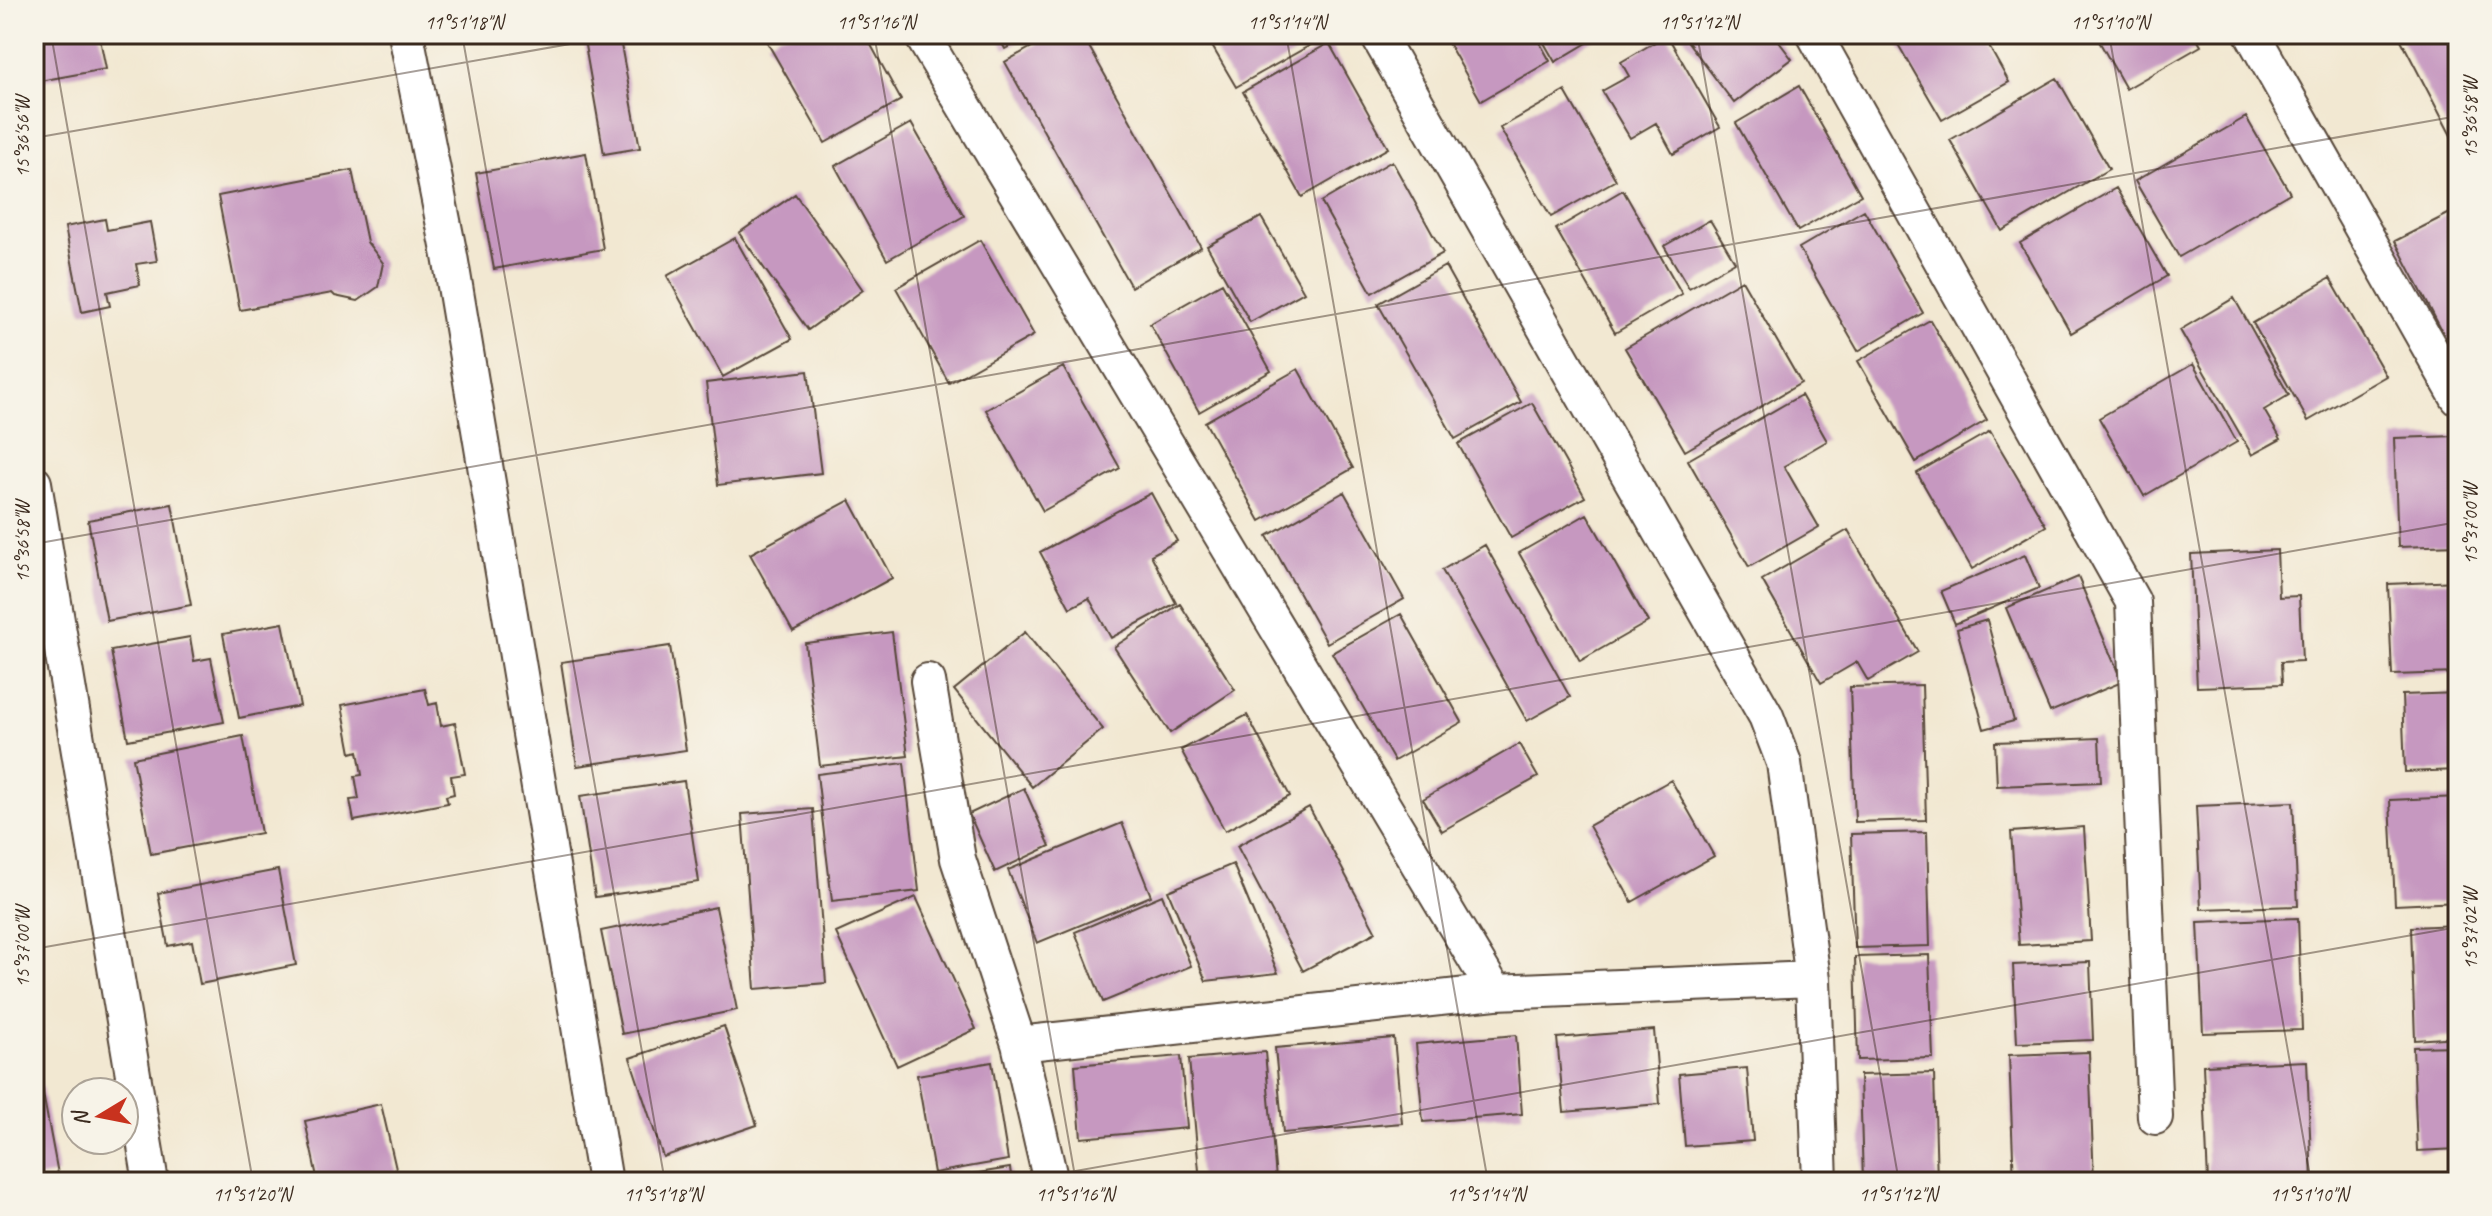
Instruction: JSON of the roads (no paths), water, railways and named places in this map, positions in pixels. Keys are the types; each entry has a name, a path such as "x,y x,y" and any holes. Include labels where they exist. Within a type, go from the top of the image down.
{"street":[{"path":"406,34 450,256 605,1182"},
{"path":"921,34 1495,992"},
{"path":"1377,34 1766,716 1784,763 1813,979 1820,1182"},
{"path":"1814,34 2133,602 2155,1117"},
{"path":"2252,34 2458,398"},
{"path":"34,483 151,1182"},
{"path":"928,681 958,859 1019,1044 1051,1182"},
{"path":"1019,1044 1495,992 1813,979"}]}
